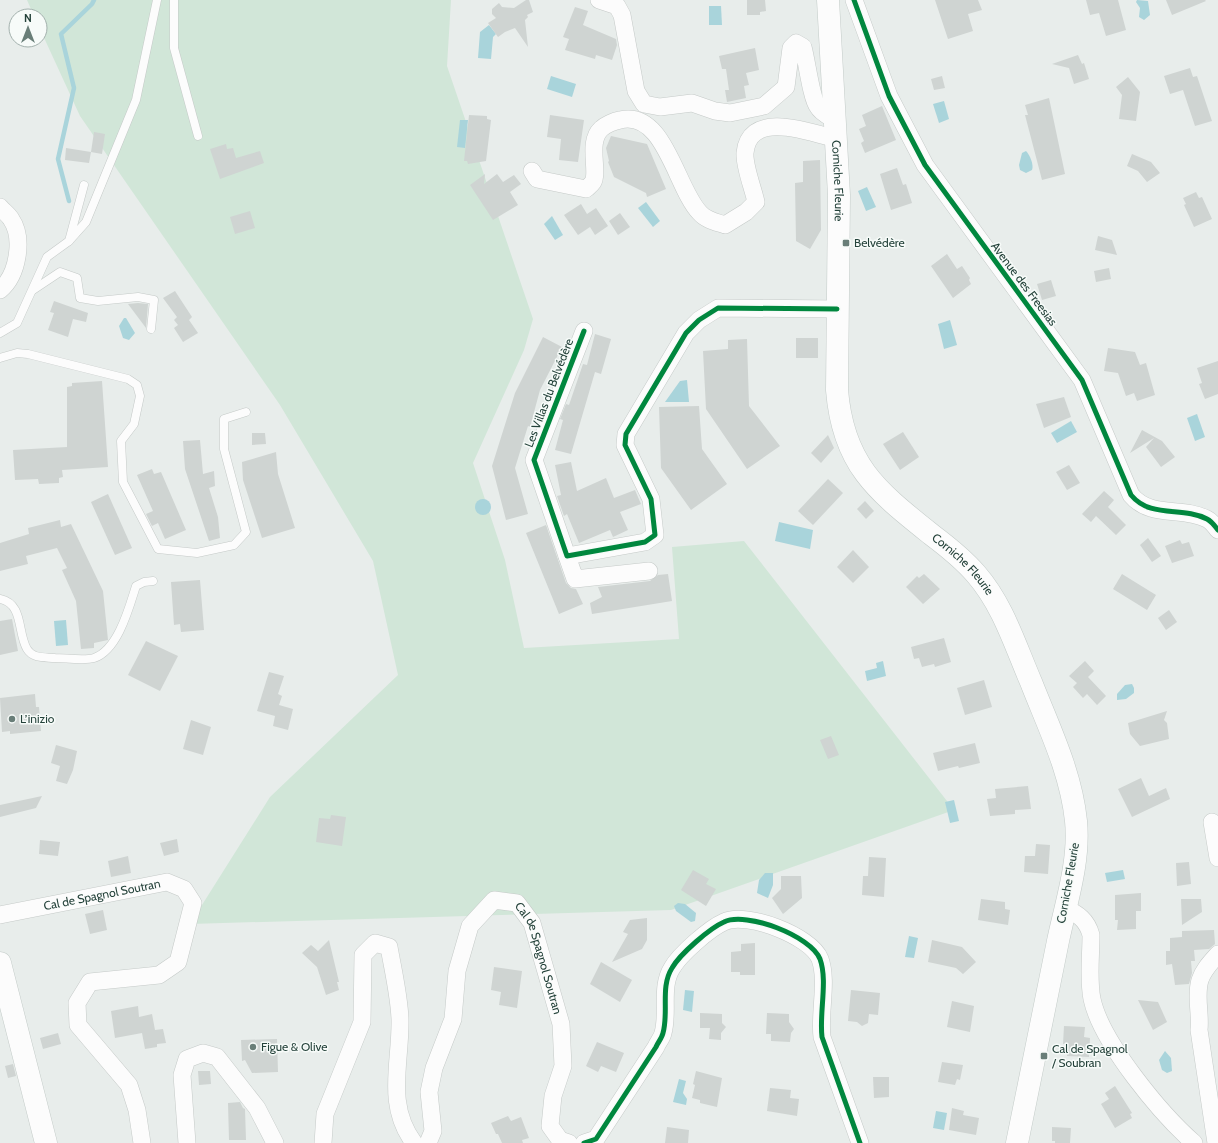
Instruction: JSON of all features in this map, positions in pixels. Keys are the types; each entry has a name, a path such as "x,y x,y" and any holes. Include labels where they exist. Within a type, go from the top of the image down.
{"main road":[{"name":"Corniche Fleurie","path":"828,0 839,195 837,309 837,390 839,415 848,442 859,464 872,483 891,503 957,555 976,573 991,593 1004,617 1061,758 1072,795 1077,846 1017,1143"},
{"path":"0,964 46,1143"}],"street":[{"path":"599,0 617,6 622,15 636,91 644,104 660,107 692,103 715,111 730,113 764,106 786,87 790,48 796,43 803,47 808,64 813,96 818,108 836,129"},
{"name":"Avenue des Freesias","path":"854,0 889,96 926,165 1082,380 1131,495 1143,506 1156,510 1194,514 1208,519 1218,530"},
{"path":"532,172 537,178 586,189 593,182 595,137 601,129 614,121 625,119 635,120 645,124 659,136 683,186 700,214 712,221 725,225 746,212 756,202 745,155 748,138 758,131 780,126 836,129"},
{"path":"0,207 11,219 17,235 18,254 12,273 0,290"},
{"path":"567,556 645,542 655,535 651,499 625,445 626,434 686,333 699,320 718,308 837,309"},
{"name":"Les Villas du Belvédère","path":"584,330 534,460 575,579 649,570"},
{"path":"1212,822 1218,858"},
{"name":"Cal de Spagnol Soutran","path":"0,915 167,882 184,889 193,903 178,962 159,976 90,982 77,1003 78,1025 129,1085 137,1110 142,1143"},
{"name":"Cal de Spagnol Soutran","path":"428,1143 433,1131 429,1092 434,1068 453,1019 457,971 470,926 494,900 517,903 532,923 561,1024 563,1066 553,1096 550,1126 560,1140 569,1143"},
{"path":"1065,908 1083,918 1089,926 1091,935 1092,999 1098,1017 1116,1052 1141,1085 1182,1133 1194,1143"},
{"path":"584,1143 596,1139 656,1047 663,1033 667,982 672,967 694,943 724,921 738,920 752,920 798,936 819,958 822,971 820,1021 822,1037 860,1143"},
{"path":"324,1143 325,1114 362,1022 363,955 375,943 389,947 400,1019 395,1078 398,1110 405,1131 414,1143"},
{"path":"1216,1143 1198,1030 1200,1021 1198,1004 1200,980 1206,968 1218,954"},
{"path":"187,1143 182,1075 187,1058 203,1053 217,1057 230,1072 257,1108 275,1143"}],"lane":[{"path":"0,333 18,323 47,258 69,241 86,222 136,100 157,0"},
{"path":"174,0 174,48 198,136"},
{"path":"69,241 84,185"},
{"path":"32,291 60,272 77,278 80,298 98,301 138,297 154,300 151,329"},
{"path":"0,358 17,352 28,354 128,379 137,385 140,396 134,424 121,441 123,482 158,549 197,553 234,545 246,532 224,449 224,419 246,412"},
{"path":"0,599 8,601 15,607 27,650 37,657 93,659 105,653 124,624 136,586 144,582 153,581"}],"green space":[{"path":"27,0 451,0 447,66 533,319 524,350 473,463 505,560 524,648 679,639 672,547 744,541 954,810 671,910 190,924 270,797 398,675 373,561 280,405 80,116 48,46 48,8 30,8"}],"water":[{"path":"1137,0 1148,1 1150,15 1144,20 1139,17 1140,8 1136,2"},
{"path":"709,6 721,6 722,25 709,25"},
{"path":"489,25 496,34 493,37 491,59 478,58 480,32"},
{"path":"551,76 576,84 572,97 547,89"},
{"path":"944,101 949,119 939,123 933,104"},
{"path":"460,120 468,120 465,148 457,147"},
{"path":"1026,151 1031,160 1032,170 1026,173 1020,170 1019,165 1022,153"},
{"path":"867,187 876,207 866,211 858,191"},
{"path":"646,202 660,221 653,227 638,208"},
{"path":"552,216 563,235 555,240 544,224"},
{"path":"124,318 126,318 135,333 129,340 123,338 119,326"},
{"path":"950,320 957,345 944,349 938,324"},
{"path":"687,380 689,402 665,402 680,381"},
{"path":"1197,414 1205,437 1195,441 1187,418"},
{"path":"1071,421 1077,432 1057,443 1051,433"},
{"path":"483,499 490,504 491,507 486,514 483,515 476,510 475,507 480,500"},
{"path":"779,522 813,530 810,549 775,541"},
{"path":"66,620 68,645 56,646 54,621"},
{"path":"883,661 886,676 867,681 865,671 877,668 876,663"},
{"path":"1132,684 1134,693 1126,699 1117,700 1117,694 1125,685"},
{"path":"954,800 959,821 950,823 945,802"},
{"path":"1123,870 1125,879 1107,882 1105,873"},
{"path":"765,873 773,873 773,885 768,898 757,893 759,880"},
{"path":"678,903 685,904 696,913 695,921 691,922 676,911 674,906"},
{"path":"909,936 918,938 914,958 905,957"},
{"path":"685,990 694,991 692,1012 683,1010"},
{"path":"1165,1051 1171,1058 1172,1071 1167,1073 1162,1070 1159,1060"},
{"path":"679,1079 686,1081 683,1093 687,1099 686,1105 673,1102"},
{"path":"936,1111 947,1113 944,1130 933,1128"}],"building":[{"path":"526,0 529,0 533,12 527,15 528,17 525,20 528,47 515,28 498,37 488,23 496,18 492,14 492,9 499,3 502,7 514,8"},
{"path":"747,0 765,0 766,11 760,12 760,15 747,15"},
{"path":"935,0 978,0 982,10 968,14 973,31 948,39"},
{"path":"1086,0 1118,0 1126,30 1106,36 1099,13 1090,15"},
{"path":"1166,0 1205,0 1206,1 1172,15"},
{"path":"575,7 588,11 583,25 616,39 617,45 612,60 596,55 595,59 565,50 569,39 563,37"},
{"path":"755,48 759,70 746,73 749,85 744,86 746,98 727,102 725,90 729,90 726,69 722,69 719,56"},
{"path":"1078,55 1082,64 1084,63 1089,79 1074,84 1069,68 1052,64"},
{"path":"1190,68 1193,77 1197,76 1212,121 1195,126 1183,90 1170,94 1164,76"},
{"path":"942,76 945,88 934,90 931,79"},
{"path":"1128,77 1140,92 1136,121 1119,119 1122,95 1116,87"},
{"path":"1049,98 1065,174 1042,180 1025,115 1028,115 1025,105"},
{"path":"882,106 896,140 865,153 861,143 864,141 859,129 866,126 862,115"},
{"path":"469,115 487,116 487,119 491,120 486,161 468,164 467,161 464,161"},
{"path":"550,115 584,120 578,162 559,160 561,139 547,137"},
{"path":"94,132 105,134 102,154 91,152"},
{"path":"611,136 647,144 666,189 647,197 646,193 614,177 608,162 606,148"},
{"path":"226,144 227,149 233,148 236,158 260,151 264,163 220,179 210,149"},
{"path":"66,148 91,152 89,163 65,160"},
{"path":"1132,154 1151,162 1160,173 1147,182 1138,171 1127,166"},
{"path":"820,160 821,230 810,249 796,241 795,183 803,182 803,161"},
{"path":"897,168 903,185 906,184 912,203 891,210 880,174"},
{"path":"485,174 484,184 497,174 503,182 514,175 521,184 510,192 518,205 493,220 470,185"},
{"path":"1196,192 1199,198 1202,197 1212,219 1194,227 1184,205 1186,204 1183,198"},
{"path":"581,204 587,214 596,208 608,226 595,235 590,227 578,235 564,215"},
{"path":"250,211 255,228 235,234 230,217"},
{"path":"620,213 630,227 618,235 609,221"},
{"path":"1098,236 1112,240 1117,255 1095,250"},
{"path":"947,254 957,269 962,266 970,278 969,280 971,284 953,298 931,266"},
{"path":"1109,268 1111,279 1096,282 1094,271"},
{"path":"1051,280 1056,296 1042,300 1037,284"},
{"path":"175,291 192,317 189,320 198,333 183,342 174,328 178,325 174,320 177,317 163,298"},
{"path":"54,301 88,313 86,322 73,319 68,337 48,330 54,313 50,312"},
{"path":"128,304 148,304 146,328"},
{"path":"595,334 611,339 601,374 595,372 571,454 555,450 563,420 560,419 566,404 569,405 583,364 587,365"},
{"path":"543,337 562,347 540,390 530,427 528,426 515,468 528,514 506,520 492,466 515,393"},
{"path":"796,338 818,338 818,358 796,358"},
{"path":"747,339 749,406 780,446 747,469 706,409 703,351 728,349 728,340"},
{"path":"1108,348 1135,352 1140,365 1146,363 1155,395 1137,401 1134,393 1126,396 1118,373 1104,371"},
{"path":"1218,361 1218,394 1205,399 1199,384 1202,383 1197,368"},
{"path":"102,381 108,467 62,470 63,477 59,478 59,483 39,484 38,479 15,480 13,450 67,447 67,387 72,386 72,383"},
{"path":"1064,397 1071,417 1044,428 1036,404"},
{"path":"699,406 702,449 727,484 691,510 661,468 659,407"},
{"path":"1142,430 1162,441 1175,457 1161,467 1146,447 1154,438 1130,453"},
{"path":"903,432 919,457 900,470 883,444"},
{"path":"252,433 265,433 266,444 252,445"},
{"path":"828,435 834,448 821,463 811,453"},
{"path":"200,440 203,474 214,471 215,486 209,488 218,517 220,538 209,541 185,469 183,441"},
{"path":"276,452 278,474 295,528 262,538 243,480 242,462"},
{"path":"571,462 577,491 606,478 614,498 635,490 641,504 620,512 628,530 613,537 610,530 579,543 567,514 564,516 557,496 561,495 555,465"},
{"path":"1069,465 1080,483 1067,490 1056,472"},
{"path":"152,469 154,474 161,472 186,530 165,539 158,523 152,526 146,514 153,511 137,475"},
{"path":"828,479 843,493 813,525 798,511"},
{"path":"1104,491 1114,500 1108,507 1126,525 1116,535 1096,516 1091,522 1082,514"},
{"path":"108,494 132,548 115,555 91,502"},
{"path":"865,501 874,511 866,519 857,509"},
{"path":"60,520 61,527 71,524 103,591 108,640 94,643 94,648 81,649 76,601 62,570 67,568 57,548 26,556 28,564 0,571 0,543 29,534 28,528"},
{"path":"546,525 566,583 571,588 576,589 583,604 559,614 526,533"},
{"path":"1148,538 1161,556 1152,562 1140,545"},
{"path":"1180,540 1182,544 1189,542 1194,556 1172,563 1165,546"},
{"path":"853,550 869,567 853,583 837,567"},
{"path":"668,574 672,601 592,614 590,603 602,597 598,587 650,581 658,575"},
{"path":"924,574 940,589 923,604 906,587 917,576 919,578"},
{"path":"1122,574 1156,595 1147,610 1113,589"},
{"path":"200,580 204,630 181,632 180,624 174,625 171,582"},
{"path":"1169,610 1177,622 1166,630 1158,618"},
{"path":"12,619 18,651 0,655 0,621"},
{"path":"944,638 951,662 935,667 934,664 922,667 919,658 914,659 911,647"},
{"path":"146,641 178,656 160,691 128,675"},
{"path":"1085,661 1094,671 1088,677 1106,696 1097,705 1087,694 1083,698 1073,687 1077,683 1069,676"},
{"path":"269,672 284,676 278,694 282,696 279,705 293,709 288,730 273,726 275,716 257,711"},
{"path":"984,680 992,707 965,715 957,688"},
{"path":"35,694 36,707 39,707 41,731 10,734 10,731 2,732 0,698"},
{"path":"1167,711 1164,720 1167,723 1169,739 1140,746 1130,734 1128,723"},
{"path":"191,720 211,727 203,755 183,749"},
{"path":"831,736 839,755 828,759 820,740"},
{"path":"975,743 980,763 938,771 933,753"},
{"path":"56,745 77,751 73,770 67,784 56,781 60,766 51,763"},
{"path":"1141,778 1149,796 1166,788 1170,799 1132,817 1118,789"},
{"path":"1028,786 1031,809 1015,810 1015,814 990,816 987,799 996,798 995,789"},
{"path":"42,796 36,808 0,817 0,805"},
{"path":"331,815 346,817 342,846 316,842 319,818 330,819"},
{"path":"177,839 179,852 164,856 160,843"},
{"path":"40,840 60,842 58,856 39,854"},
{"path":"1036,844 1050,845 1048,874 1024,872 1025,856 1035,856"},
{"path":"128,856 131,873 111,877 108,861"},
{"path":"869,857 886,858 884,897 862,895 863,876 868,876"},
{"path":"1189,862 1191,884 1177,886 1176,863"},
{"path":"693,870 709,879 706,884 716,889 706,906 681,890"},
{"path":"781,876 801,876 802,898 783,914 772,898 781,889"},
{"path":"1141,893 1141,911 1136,911 1136,929 1117,930 1118,920 1115,920 1115,895"},
{"path":"981,899 1005,902 1005,909 1010,910 1008,925 978,920"},
{"path":"1181,899 1201,899 1202,912 1182,925"},
{"path":"103,910 107,930 90,934 85,914"},
{"path":"647,918 647,940 642,949 612,962 628,934 623,932 630,920"},
{"path":"1214,930 1215,944 1209,949 1194,950 1195,961 1191,961 1192,973 1189,984 1175,985 1172,964 1166,965 1166,951 1170,951 1170,938 1182,937 1182,931"},
{"path":"329,940 339,982 337,982 339,990 326,995 317,967 302,953 311,945 318,951"},
{"path":"932,940 962,947 976,962 963,974 956,968 928,962"},
{"path":"755,943 755,975 740,975 740,972 731,972 731,952 741,951 741,944"},
{"path":"601,962 632,980 620,1002 590,984"},
{"path":"494,967 522,971 517,1008 499,1005 501,992 491,990"},
{"path":"851,990 880,993 878,1015 869,1014 868,1023 862,1026 857,1022 848,1021"},
{"path":"1138,1000 1158,1002 1167,1022 1153,1030"},
{"path":"952,1001 974,1006 970,1032 947,1027"},
{"path":"138,1006 139,1017 152,1014 155,1030 163,1029 166,1043 157,1044 157,1047 145,1049 142,1033 115,1038 111,1011"},
{"path":"700,1013 722,1014 722,1023 726,1027 721,1033 721,1040 709,1039 710,1028 700,1028"},
{"path":"767,1013 789,1014 789,1022 794,1029 791,1033 790,1042 771,1041 771,1034 766,1034"},
{"path":"1064,1026 1085,1027 1084,1037 1090,1038 1089,1057 1067,1056 1067,1044 1063,1044"},
{"path":"58,1033 61,1044 43,1049 40,1038"},
{"path":"277,1039 278,1072 252,1073 245,1060 242,1061 241,1040"},
{"path":"597,1042 624,1053 616,1072 601,1066 598,1072 586,1066"},
{"path":"942,1062 963,1065 960,1080 957,1079 955,1085 938,1082"},
{"path":"13,1064 16,1076 8,1078 5,1066"},
{"path":"198,1071 210,1071 211,1084 199,1085"},
{"path":"696,1071 722,1078 717,1107 700,1103 700,1100 692,1098"},
{"path":"873,1077 889,1077 889,1097 874,1098"},
{"path":"1115,1086 1132,1113 1130,1114 1132,1118 1115,1128 1101,1104 1109,1099 1105,1093"},
{"path":"770,1088 791,1090 790,1098 799,1099 797,1116 767,1111"},
{"path":"240,1102 245,1109 246,1140 229,1140 228,1103"},
{"path":"952,1108 964,1111 963,1115 979,1118 976,1135 949,1130"},
{"path":"508,1116 511,1121 521,1117 529,1138 522,1140 523,1143 502,1143 498,1134 496,1134 491,1123"},
{"path":"667,1127 689,1130 688,1143 665,1143"},
{"path":"1052,1127 1071,1128 1070,1143 1055,1143 1055,1141 1052,1141"}],"waterway":[{"path":"69,201 58,159 74,88 61,34 92,4 94,0"}],"cycle path":[{"path":"854,0 889,96 925,165 1082,380 1131,495 1139,502 1157,510 1187,513 1207,519 1218,530"},
{"path":"584,331 534,460 567,556 645,542 655,535 651,499 625,445 626,434 686,333 699,320 718,308 837,309"},
{"path":"584,1143 596,1139 662,1037 665,1025 666,983 668,975 676,962 688,949 718,925 734,919 762,923 791,934 814,950 820,959 823,977 822,1037 860,1143"}],"place":[{"name":"Belvédère","path":"846,243"},
{"name":"L’inizio","path":"12,719"},
{"name":"Figue & Olive","path":"253,1047"},
{"name":"Cal de Spagnol / Soubran","path":"1044,1056"}]}
